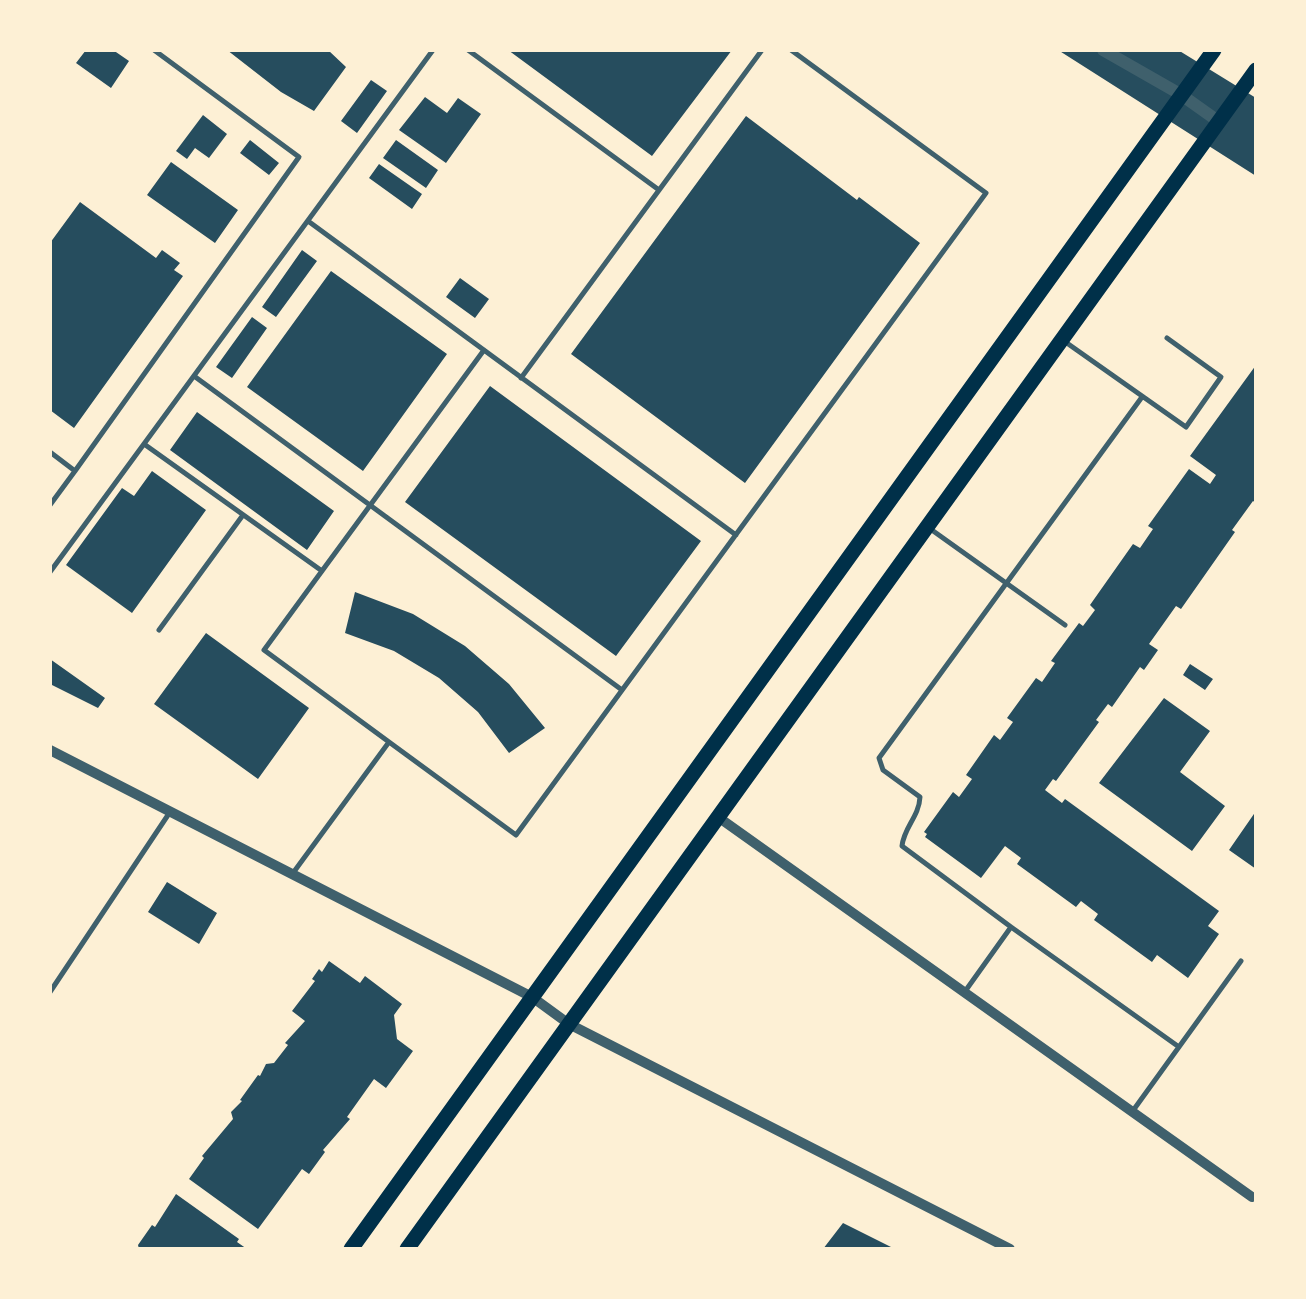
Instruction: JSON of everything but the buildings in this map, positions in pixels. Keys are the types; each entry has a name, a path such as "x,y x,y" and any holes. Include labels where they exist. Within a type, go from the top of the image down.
{"main road":[{"path":"351,1249 1214,50"},
{"path":"408,1249 1256,70"}],"street":[{"path":"1103,50 1218,120"},
{"path":"50,750 532,996 569,1024 1010,1249"},
{"path":"718,817 1252,1197"}],"lane":[{"path":"50,505 299,157 154,50"},
{"path":"50,572 433,50"},
{"path":"468,50 659,190"},
{"path":"521,378 762,50"},
{"path":"484,350 264,650 516,835 986,193 791,50"},
{"path":"308,221 736,535"},
{"path":"1061,339 1186,428 1221,377 1168,338"},
{"path":"194,376 622,690"},
{"path":"1142,396 880,758 884,770 920,797 919,811 903,834 902,846 1179,1047"},
{"path":"144,444 322,572"},
{"path":"50,452 76,470"},
{"path":"159,630 243,515"},
{"path":"926,526 1065,624"},
{"path":"293,873 389,742"},
{"path":"50,992 170,812"},
{"path":"964,992 1012,927"},
{"path":"1132,1112 1240,960"}]}
